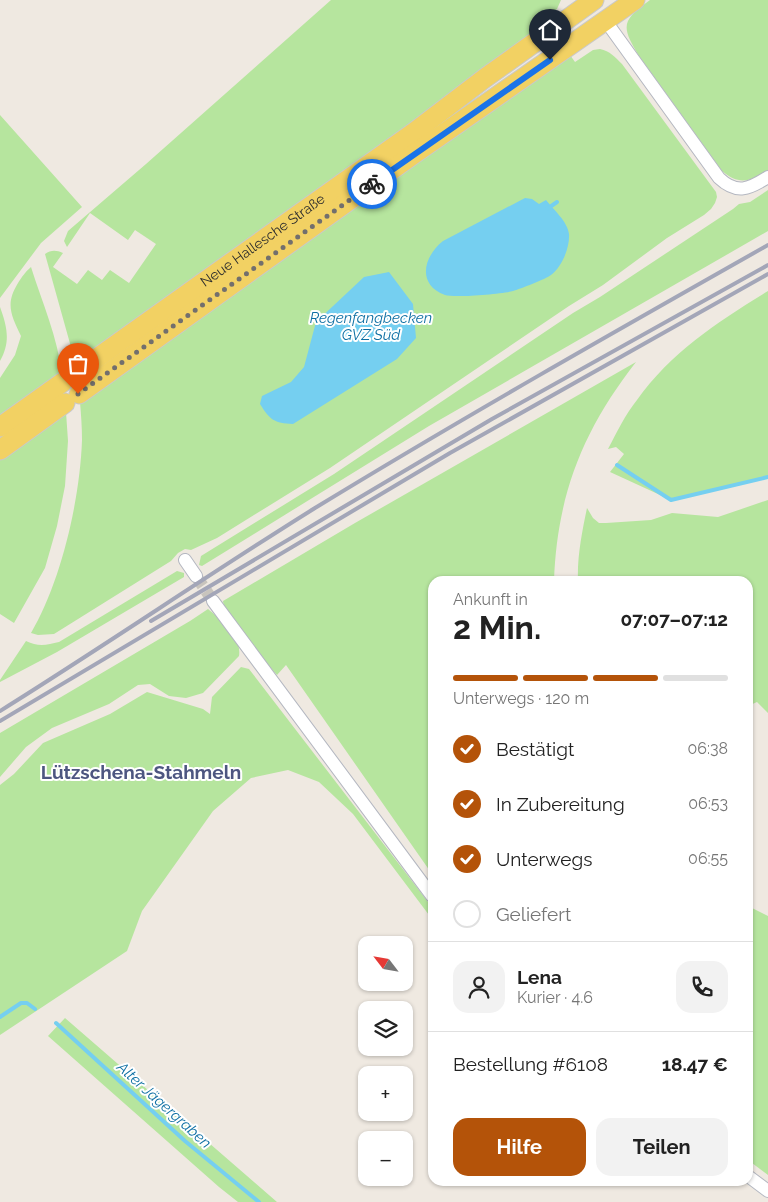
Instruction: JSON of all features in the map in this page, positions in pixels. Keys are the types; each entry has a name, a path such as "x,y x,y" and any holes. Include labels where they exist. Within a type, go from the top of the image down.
{"main road":[{"name":"Neue Hallesche Straße","path":"0,427 413,133 484,78 594,0"},
{"name":"Neue Hallesche Straße","path":"0,450 414,154 635,0"}],"street":[{"path":"606,20 719,178 734,188 743,189 768,177"},
{"path":"185,560 196,576"},
{"path":"213,601 428,891"},
{"path":"753,1180 768,1191"}],"green space":[{"path":"331,0 561,0 557,9 538,24 541,30 76,365 45,254 54,251 63,253 53,267 77,284 88,270 102,280 110,270 129,283 156,244 135,230 128,240 90,213 67,247 64,241 68,231"},
{"path":"650,0 768,0 768,170 756,177 745,180 734,179 722,171 639,56 629,38 627,25 634,13"},
{"path":"600,49 610,53 622,64 716,192 717,197 711,209 667,238 603,285 330,468 217,538 191,550 185,549 178,553 171,561 54,634 38,635 31,633 42,613 60,565 73,514 82,440 80,402 570,55 575,62 593,50"},
{"path":"0,115 82,207 41,243 0,298"},
{"path":"768,190 768,231 429,426 202,566 199,565 201,556 334,474 739,204 750,202"},
{"path":"31,267 53,334 62,375 0,419 0,378 15,355 21,336 12,316 12,297 18,283"},
{"path":"768,291 768,477 671,500 610,472 624,454 616,447 608,449 621,424 650,383 680,352 714,326"},
{"path":"0,307 7,341 0,361"},
{"path":"636,362 617,387 601,413 576,465 567,492 561,520 554,576 428,576 428,868 286,665 277,675 237,627 223,601"},
{"path":"66,412 68,441 65,486 57,526 45,568 14,623 0,614 0,460"},
{"path":"768,500 768,713 757,702 753,704 753,576 578,576 580,545 587,508 593,518 599,523 651,520 672,513 718,517"},
{"path":"177,571 184,573 184,577 57,652 0,682 26,641 42,645 59,642"},
{"path":"208,609 234,635 239,649 239,656 203,693 186,698 169,696 150,684 138,685 109,704 52,728 26,747 0,777 0,733"},
{"path":"241,667 249,669 428,902 428,914 353,814 319,782 288,770 251,778 213,811 142,911 127,951 0,1035 0,785 14,774 43,743 110,714 147,692 203,709 210,714 212,697"},
{"path":"753,908 768,916 768,1175 753,1164"},
{"path":"65,1018 277,1202 238,1202 219,1187 48,1036"}],"water":[{"name":"Regenfangbecken GVZ Süd","path":"525,198 532,199 539,204 546,200 568,229 567,251 562,262 551,275 516,290 489,294 450,296 436,290 430,284 426,270 431,254 436,247 443,241"},
{"name":"Regenfangbecken GVZ Süd","path":"389,272 413,304 416,338 397,359 293,424 273,420 260,404 262,396 291,382 304,367 316,322 364,277"}],"waterway":[{"path":"547,209 557,202"},
{"path":"617,465 671,500 768,477"},
{"name":"Alter Jägergraben","path":"0,1017 21,1003 27,1003 35,1009"},
{"name":"Alter Jägergraben","path":"56,1023 185,1141 259,1202"}],"tunnel":[{"path":"196,576 213,601"}],"railway":[{"path":"0,711 236,558 371,474 484,407 768,245"},
{"path":"151,621 492,419 768,265"},
{"path":"0,721 450,453 768,274"}],"way so far":[{"path":"78,394 372,184"}],"district":[{"name":"Lützschena-Stahmeln","path":"141,772"}],"route":[{"path":"372,184 550,60"}]}
